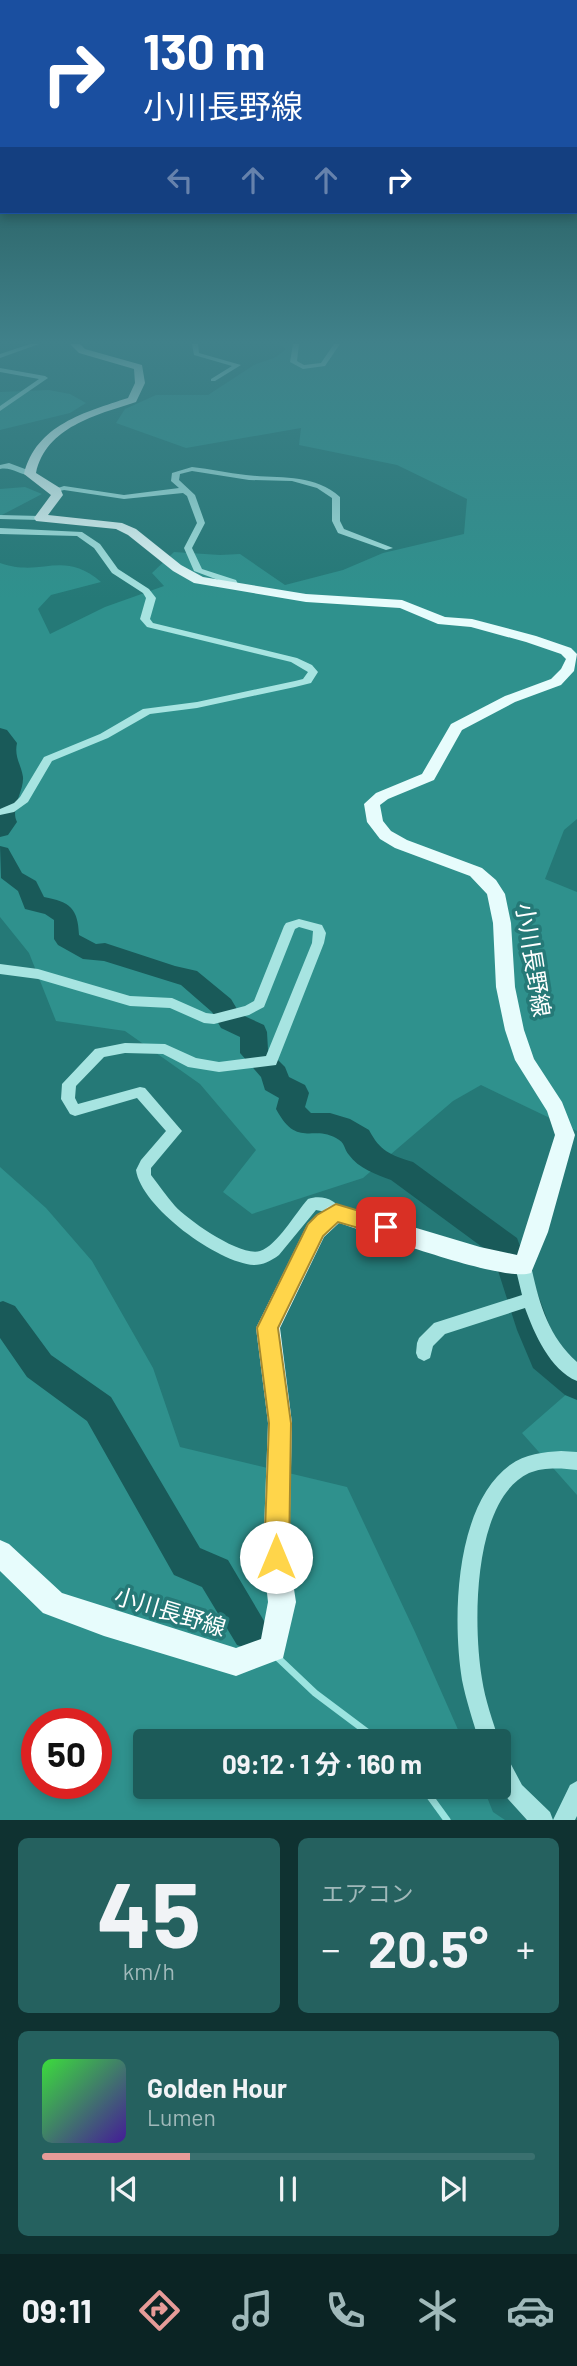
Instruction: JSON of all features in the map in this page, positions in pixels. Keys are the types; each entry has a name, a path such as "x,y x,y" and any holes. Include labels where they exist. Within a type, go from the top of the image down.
{"main road":[{"path":"40,518 55,501 56,490 42,484 30,474 37,449 63,429"},
{"name":"小川長野線","path":"40,518 118,526 132,532 158,555 190,576 306,598 402,604 443,621 472,623 531,639 566,651 573,658 567,671 556,682 509,699 456,727 428,777 412,786 382,796 372,804 374,822 379,832 401,845 463,864 491,885 500,914 507,998 524,1059 556,1110 566,1135 539,1236 523,1266"},
{"path":"336,1213 480,1256 523,1266"},
{"name":"小川長野線","path":"0,1553 53,1603 104,1622 236,1662 273,1648 282,1602 276,1557 280,1423 268,1328 316,1230 336,1213"}],"street":[{"path":"0,467 9,466 30,474"},
{"path":"235,586 233,582 206,575 193,564 188,548 201,523 191,495 175,481 176,473 192,469 249,478 292,480 320,486 335,498 336,521 341,531 389,548"},
{"path":"56,490 64,488 124,497 186,490"},
{"path":"0,517 40,518"},
{"path":"0,531 79,534 96,546 115,571 151,598 145,619 150,625 294,660 313,672 307,681 295,684 197,705 147,711 104,736 48,759 28,798 15,808 0,812"},
{"path":"0,969 38,974 130,1001 172,1003 214,1019 249,1010 259,1004 290,926 299,923 318,928 318,943 271,1061 219,1068 193,1063 165,1049 125,1048 100,1052 69,1084 68,1099 75,1110 140,1092 176,1131 146,1164 144,1177 178,1219 241,1258 255,1260 266,1256 292,1232 313,1203 331,1206 336,1213"},
{"path":"523,1266 530,1299 547,1343 577,1373"},
{"path":"424,1353 425,1343 440,1328 530,1299"},
{"path":"486,1729 472,1679 468,1613 474,1550 490,1497 517,1470 550,1461 577,1461"},
{"path":"511,1784 542,1820"},
{"path":"564,1820 577,1792"}],"green space":[{"path":"133,429 296,429 186,448"},
{"path":"301,429 577,429 577,819 564,830 545,879 577,892 577,1131 481,1085 453,1101 363,1178 252,1214 223,1192 256,1150 200,1084 125,1031 56,1021 29,953 0,917 0,563 28,568 63,565 75,567 101,582 51,595 38,609 50,634 105,607 164,586 152,573 174,552 240,554 285,585 343,570 383,553 464,534 467,499 397,465 299,445"},
{"path":"25,487 42,494 0,516 0,489"},
{"path":"0,1167 46,1208 92,1261 153,1368 180,1447 347,1487 458,1729 133,1729 133,1799 488,1799 493,1812 505,1820 0,1820"},
{"path":"577,1385 577,1495 522,1433"}],"waterway":[{"path":"0,734 6,743 4,753 12,778 3,816 6,822 0,830"},
{"path":"0,853 13,878 28,887 34,903 53,907 66,917 67,939 92,953 105,952 173,975 188,977 222,1006 230,1021 254,1032 254,1053 275,1074 275,1082 295,1093 290,1109 301,1121 337,1126 359,1138 360,1149 384,1165 402,1171 506,1247 533,1330 545,1357 577,1384"},
{"path":"0,1317 3,1316 39,1366 99,1409 187,1562 215,1573 251,1631"},
{"path":"251,1631 263,1643"},
{"path":"277,1657 315,1693 363,1729"},
{"path":"432,1799 447,1820"}],"route":[{"path":"276,1557 280,1423 268,1328 300,1260 324,1220 336,1213 386,1227"}]}
